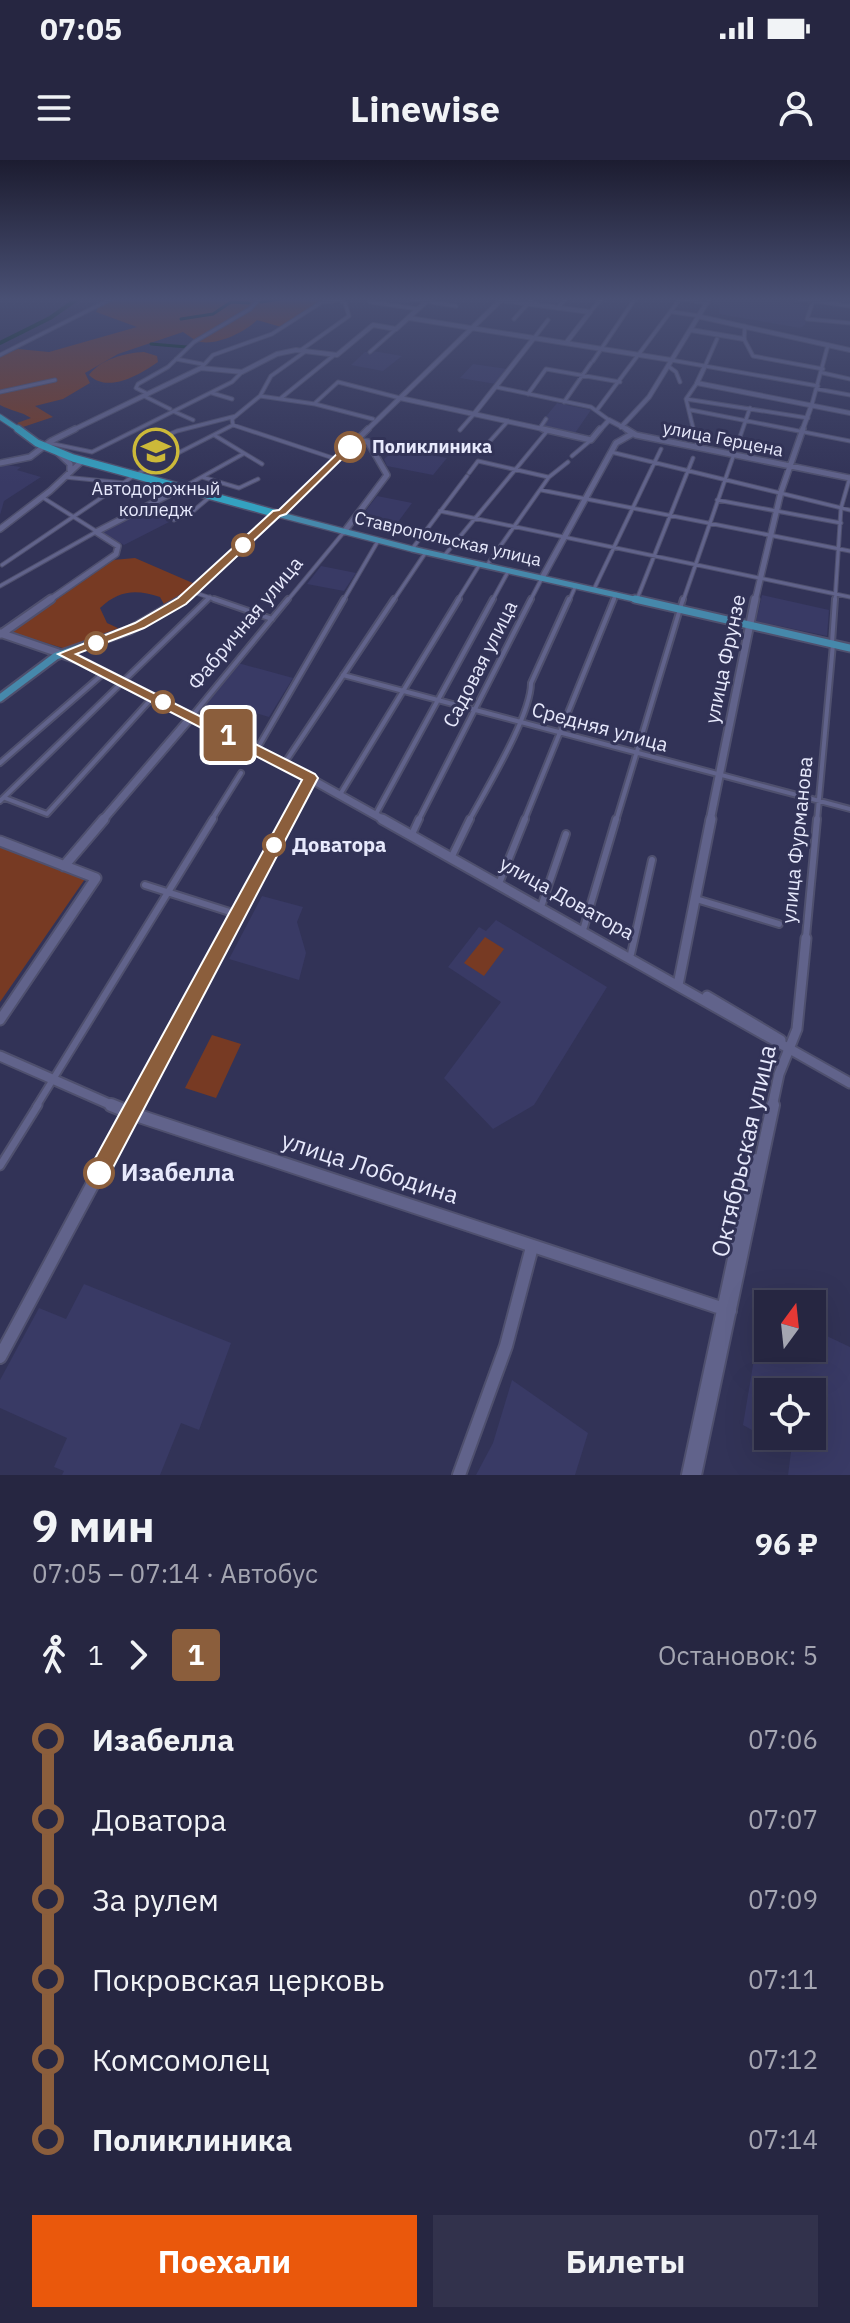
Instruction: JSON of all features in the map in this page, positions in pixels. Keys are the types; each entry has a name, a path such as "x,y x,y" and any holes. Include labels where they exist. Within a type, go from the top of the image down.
{"highway":[{"name":"Ставропольская улица","path":"0,415 57,452 82,461 277,514"}],"main road":[{"name":"Ставропольская улица","path":"277,514 412,549 850,648"},
{"path":"0,698 56,656 151,620 193,592 277,514"}],"street":[{"path":"174,360 136,386 146,395 193,420"},
{"path":"181,360 242,372"},
{"path":"0,463 25,459 45,445 210,360"},
{"path":"45,445 87,453 211,393 265,360"},
{"path":"233,425 231,421 260,396 260,390 271,377 291,360"},
{"path":"279,399 328,360"},
{"path":"277,514 283,512 436,360"},
{"path":"460,430 517,360"},
{"path":"564,402 593,360"},
{"path":"496,387 597,410 634,360"},
{"path":"621,427 649,397 671,360"},
{"path":"673,360 850,395"},
{"path":"686,399 708,360"},
{"path":"773,360 850,379"},
{"name":"улица Фрунзе","path":"679,983 760,577 781,492 825,360"},
{"path":"668,366 676,372 680,382"},
{"path":"528,394 546,369 620,382"},
{"path":"0,392 55,380"},
{"path":"315,404 338,382 591,440"},
{"path":"697,383 850,413"},
{"path":"211,393 232,399"},
{"path":"260,396 315,404 373,419"},
{"path":"277,514 398,398"},
{"path":"686,399 808,418"},
{"path":"686,399 698,448"},
{"path":"584,927 680,609 750,408"},
{"name":"улица Герцена","path":"597,410 632,434 850,478"},
{"path":"691,410 850,441"},
{"path":"149,443 203,423 237,416"},
{"path":"540,428 546,419"},
{"path":"572,456 609,420"},
{"path":"490,441 508,421"},
{"path":"2,565 135,475 233,425 333,458"},
{"path":"444,556 548,430"},
{"path":"213,434 262,464"},
{"name":"Садовая улица","path":"413,832 565,535 616,443 632,434"},
{"name":"Фабричная улица","path":"64,866 344,532 387,475 368,442 357,440"},
{"path":"594,589 661,449"},
{"path":"57,452 70,464 70,470"},
{"path":"611,452 850,510"},
{"path":"0,586 243,454"},
{"path":"637,599 693,458"},
{"path":"0,529 82,461"},
{"path":"412,549 478,461 549,477"},
{"path":"341,793 402,690 483,565 549,477 568,462"},
{"path":"63,477 125,483"},
{"path":"202,477 239,488 258,479"},
{"name":"улица Фурманова","path":"790,1045 806,938 820,801 841,508 850,478"},
{"path":"541,490 850,551"},
{"path":"174,520 198,509 211,496"},
{"path":"1,634 116,554 118,546 42,497"},
{"path":"717,500 841,523"},
{"path":"440,511 516,524 850,597"},
{"path":"257,749 378,541"},
{"path":"284,764 426,552"},
{"path":"377,812 509,570"},
{"path":"453,854 519,722 531,695 531,683 576,585"},
{"path":"193,592 272,619"},
{"path":"500,881 616,594"},
{"path":"153,697 47,814 2,799 210,597"},
{"name":"улица Доватора","path":"1,634 65,654 257,749 790,1045 850,1083"},
{"path":"0,763 105,672"},
{"name":"Средняя улица","path":"343,675 850,809"},
{"path":"1,1162 241,773"},
{"path":"303,799 312,779"},
{"path":"0,1357 135,1114 237,914 312,779"},
{"name":"улица Доватора","path":"312,779 453,854 679,983"},
{"path":"542,904 566,834"},
{"path":"0,841 96,878 0,1020"},
{"path":"631,954 652,860"},
{"path":"145,885 237,914"},
{"path":"695,898 779,924"},
{"name":"Октябрьская улица","path":"688,1475 779,1074 790,1045"},
{"name":"улица Лободина","path":"0,1056 135,1114 726,1310"},
{"path":"459,1475 506,1346 532,1247"},
{"name":"Октябрьская улица","path":"695,1475 726,1310"}],"shaded area":[{"path":"0,360 107,360 85,373 90,383 63,399 35,406 53,417 23,427 17,423 31,418 0,405"},
{"path":"109,360 158,362 124,380 105,383 89,375"},
{"path":"356,360 396,360 383,371 351,365"},
{"path":"473,364 507,369 496,384 460,378"},
{"path":"557,403 591,410 575,433 539,425"},
{"path":"397,449 447,458 433,475 387,466 384,459"},
{"path":"0,464 21,467 17,470 41,477 4,501 0,515"},
{"path":"377,496 412,503 392,530 357,522"},
{"path":"155,504 165,509 159,513 173,520 124,545 99,531"},
{"path":"135,558 195,584 166,608 160,597 151,594 121,594 100,608 107,623 120,629 66,649 9,632 113,560"},
{"path":"321,566 356,573 344,591 307,584"},
{"path":"762,595 829,610 827,636 756,621"},
{"path":"238,663 293,678 269,717 252,712 241,726 203,708"},
{"path":"0,846 85,879 0,1002"},
{"path":"262,896 303,907 297,922 306,953 299,980 229,959"},
{"path":"496,920 607,987 534,1105 493,1129 444,1078 501,1002 448,967 479,927 486,931"},
{"path":"485,937 504,949 484,976 464,963"},
{"path":"212,1035 241,1044 216,1098 185,1088"},
{"path":"84,1284 231,1343 199,1430 181,1423 160,1475 62,1475 64,1471 54,1467 67,1438 0,1408 0,1380 39,1308 66,1319"},
{"path":"826,1336 850,1347 850,1475 788,1475 791,1452 787,1450 826,1450 826,1378 754,1378 754,1431 743,1425 754,1359 754,1362 826,1362"},
{"path":"512,1380 588,1433 575,1475 476,1475 493,1443"}],"bus line":[{"name":"1","path":"99,1173 310,778 65,654 140,625 182,601 277,514 283,512 350,447"}],"place":[{"name":"Поликлиника","path":"350,447"},
{"name":"Автодорожный колледж","path":"156,451"},
{"name":"Доватора","path":"274,845"},
{"name":"Изабелла","path":"99,1173"}]}
